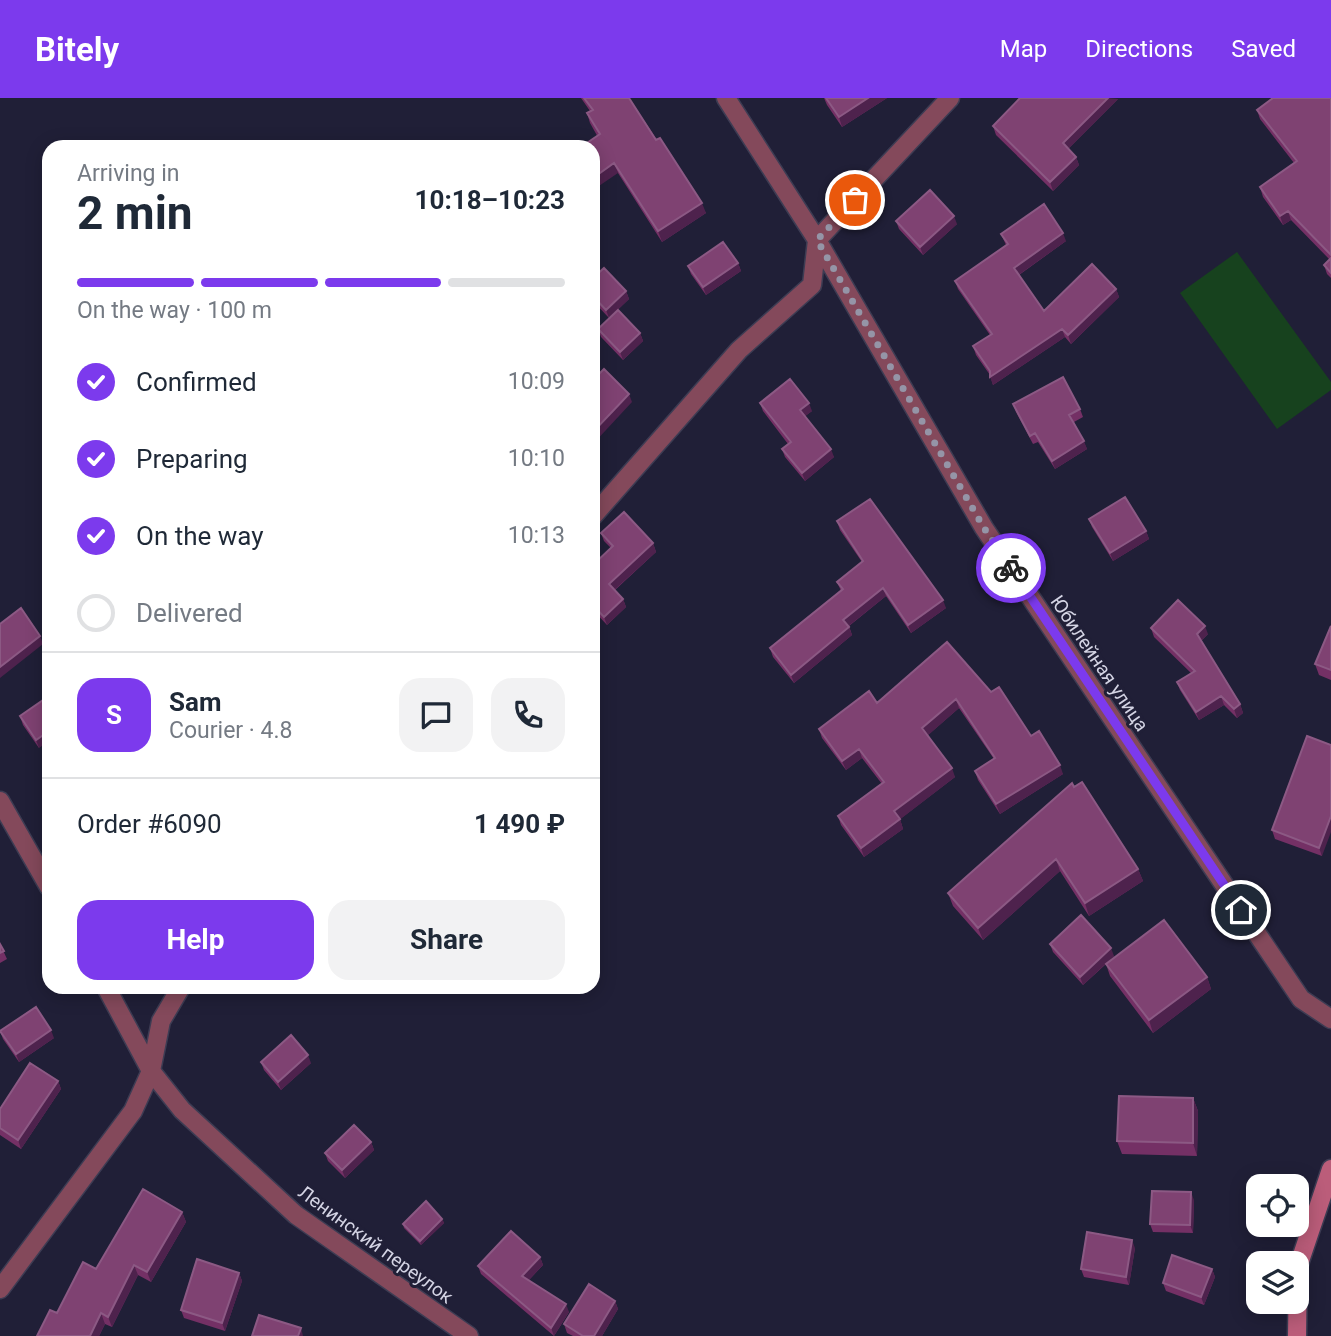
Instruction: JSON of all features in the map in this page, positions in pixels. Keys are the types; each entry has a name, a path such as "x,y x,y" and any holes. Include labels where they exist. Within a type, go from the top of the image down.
{"street":[{"name":"Юбилейная улица","path":"726,98 817,240 984,528 1301,999 1331,1019"},
{"path":"600,508 739,350 812,285 817,240 950,98"},
{"path":"0,801 42,875"},
{"name":"Ленинский переулок","path":"110,994 151,1071 182,1110 296,1215 469,1336"},
{"path":"0,1289 133,1111 151,1071 161,1021 177,994"},
{"path":"1297,1336 1298,1267 1331,1168"}],"green space":[{"path":"1237,252 1331,382 1331,390 1277,429 1180,293"}],"building":[{"path":"584,98 629,98 656,140 660,138 702,203 658,231 614,163 600,173 600,140 591,140 600,134 587,113 593,110"},
{"path":"826,98 868,98 839,117"},
{"path":"1020,98 1108,98 1063,143 1076,157 1050,182 993,126"},
{"path":"1273,98 1331,98 1331,255 1288,211 1280,216 1260,187 1297,161 1257,110"},
{"path":"930,190 954,216 920,247 896,221"},
{"path":"1044,204 1063,233 1014,268 1044,311 1092,264 1116,289 1068,335 1062,329 990,377 990,371 973,346 992,334 955,281 1008,244 1001,234"},
{"path":"723,242 738,263 703,287 688,266"},
{"path":"1331,258 1331,273 1324,265"},
{"path":"604,268 626,291 606,310 600,304 600,272"},
{"path":"618,310 640,333 620,352 600,331 600,327"},
{"path":"604,369 629,394 600,425 600,373"},
{"path":"1063,377 1080,409 1069,415 1084,441 1052,461 1035,433 1030,436 1013,404"},
{"path":"790,379 809,403 800,410 831,449 802,473 782,449 791,442 760,403"},
{"path":"1125,497 1146,531 1110,553 1089,519"},
{"path":"870,499 943,600 908,625 883,588 843,620 849,627 791,675 770,648 843,589 837,582 863,561 837,521"},
{"path":"624,512 653,543 609,584 623,599 604,617 600,613 600,558 613,546 601,533"},
{"path":"1178,600 1205,626 1197,634 1240,704 1234,709 1221,696 1196,712 1177,682 1195,671 1151,628"},
{"path":"21,608 40,636 0,667 0,624"},
{"path":"1331,626 1331,670 1315,664"},
{"path":"947,642 991,692 999,687 1031,736 1039,731 1060,765 996,804 975,771 995,758 956,699 922,728 952,768 894,811 900,819 861,848 838,816 884,782 859,749 842,761 819,729 869,691 877,703"},
{"path":"42,701 42,736 36,740 20,716"},
{"path":"1307,736 1331,745 1331,816 1319,848 1272,830"},
{"path":"1082,782 1138,869 1085,903 1056,859 978,928 948,893 1072,783 1074,787"},
{"path":"1081,915 1111,948 1080,977 1050,944"},
{"path":"1164,920 1207,977 1149,1020 1106,964"},
{"path":"36,1007 51,1030 16,1054 0,1031"},
{"path":"291,1035 308,1055 278,1082 261,1062"},
{"path":"30,1063 58,1081 18,1140 0,1128 0,1109"},
{"path":"1119,1096 1193,1098 1193,1143 1117,1141"},
{"path":"354,1125 371,1142 342,1170 325,1153"},
{"path":"143,1189 182,1212 147,1272 134,1265 108,1317 101,1313 90,1336 37,1336 50,1310 57,1313 83,1262 96,1269"},
{"path":"1152,1191 1191,1192 1190,1225 1150,1224"},
{"path":"426,1201 442,1219 420,1241 403,1224"},
{"path":"511,1231 540,1257 522,1276 566,1304 551,1328 478,1266"},
{"path":"1087,1232 1132,1240 1126,1277 1081,1269"},
{"path":"1172,1255 1212,1269 1201,1297 1163,1283"},
{"path":"197,1259 239,1273 222,1323 181,1310"},
{"path":"589,1284 615,1301 594,1336 583,1336 564,1324"},
{"path":"259,1315 301,1328 298,1336 252,1336"}],"way so far":[{"path":"855,200 817,240 984,528 1011,568"}],"route":[{"path":"1011,568 1241,910"}]}
